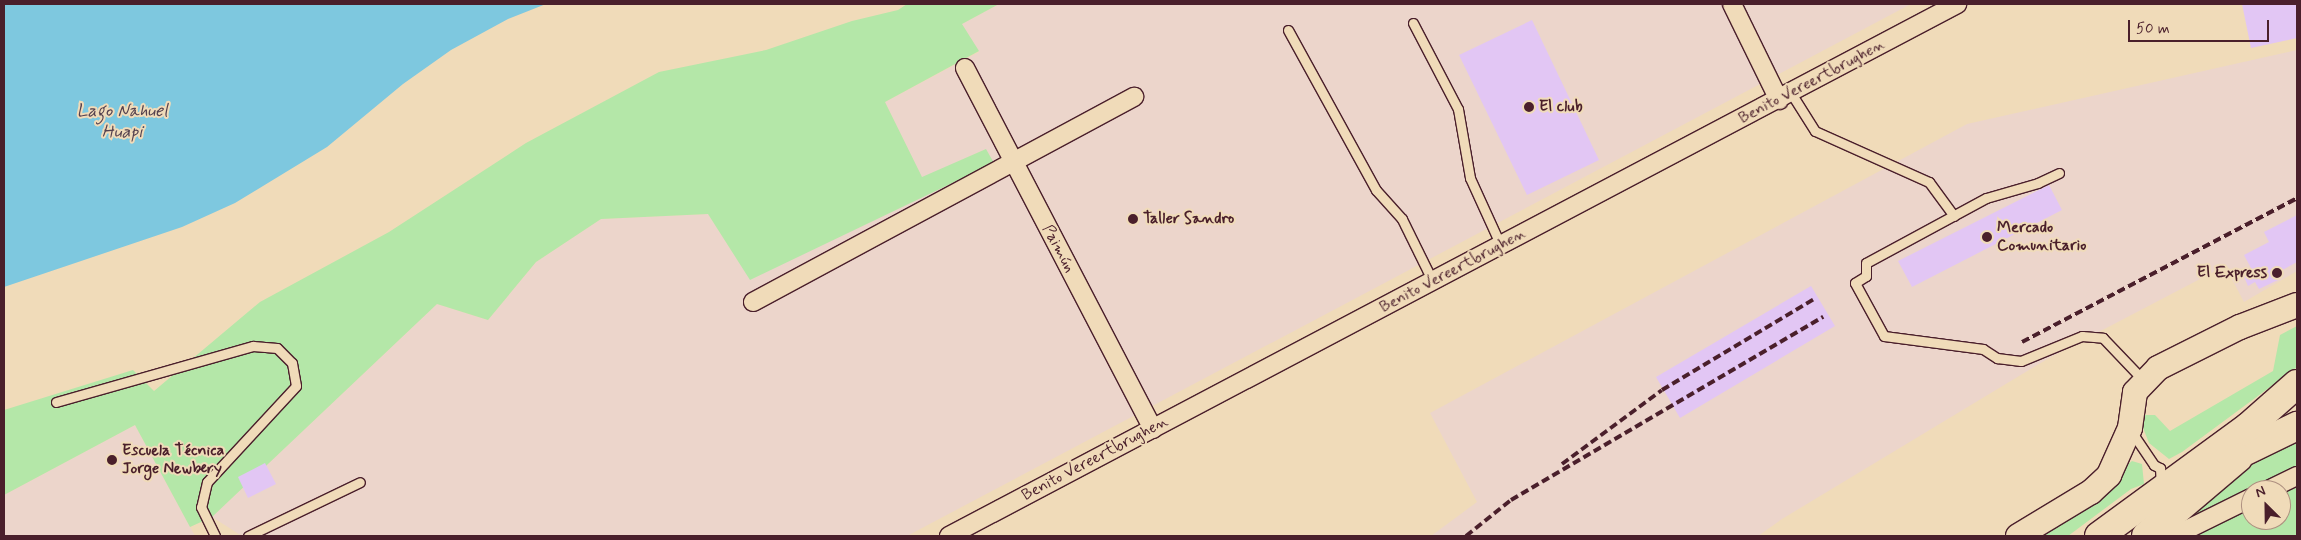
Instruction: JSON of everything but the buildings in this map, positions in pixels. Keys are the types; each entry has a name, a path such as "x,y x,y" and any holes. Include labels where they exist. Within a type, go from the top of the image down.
{"main road":[{"path":"2099,536 2160,494 2297,384"},
{"path":"2160,494 2297,426"},
{"path":"2146,536 2251,448"}],"street":[{"path":"1732,4 1785,97"},
{"name":"Benito Vereertbrughen","path":"949,536 1785,97 1957,4"},
{"name":"Paimún","path":"965,68 1012,163 1152,429"},
{"path":"753,302 1134,97"},
{"path":"2018,536 2091,492 2109,475 2130,428 2135,392 2158,368 2240,327 2297,305"},
{"path":"2174,536 2241,503"}],"lane":[{"path":"1412,24 1458,109 1470,178 1501,246"},
{"path":"1288,30 1376,190 1402,219 1433,282"},
{"path":"1785,97 1815,131 1930,182 1954,216"},
{"path":"2059,173 2038,183 1986,198 1866,263 1866,276 1855,283 1884,336 1983,349 1997,358 2021,361 2082,336 2103,338 2144,381"},
{"path":"56,402 253,346 277,348 292,363 296,386 207,482 201,507 215,536"},
{"path":"2130,428 2154,465 2160,468 2160,494"},
{"path":"248,536 360,482"}],"shaded area":[{"path":"999,4 1911,4 907,536 242,536 212,517 437,304 488,320 536,262 601,219 708,214 750,279 986,149 922,178 885,102 979,52 962,24"},
{"path":"2297,50 2297,271 2244,302 2225,266 2049,358 1782,519 1758,536 1431,536 1477,502 1430,413 1967,124"},
{"name":"Escuela Técnica Jorge Newbery","path":"135,425 195,536 4,536 4,495"}],"green space":[{"path":"907,4 999,4 962,24 979,51 885,102 922,177 986,149 994,163 750,280 708,214 601,219 536,262 488,320 437,304 212,517 190,527 135,425 4,495 4,410 133,370 154,391 260,302 389,232 526,143 659,72 766,50 852,21 898,10"},
{"path":"2297,326 2297,367 2182,452 2169,459 2149,443 2138,415 2155,415 2170,431 2273,371 2280,335"},
{"path":"2297,441 2297,471 2275,480 2241,480 2241,495 2162,536 2242,470"},
{"path":"2132,461 2142,464 2144,484 2131,489 2068,536 2039,536"},
{"path":"2297,483 2297,536 2192,536 2241,512 2241,530 2291,530 2291,486"}],"water":[{"name":"Lago Nahuel Huapi","path":"4,4 546,4 508,19 451,50 403,84 327,147 235,203 182,227 4,287"}],"railway":[{"path":"2022,342 2297,198"},
{"path":"1562,464 1662,390 1814,299"},
{"path":"1466,536 1511,500 1823,317"}],"place":[{"name":"El club","path":"1529,107"},
{"name":"Taller Sandro","path":"1133,219"},
{"name":"Mercado Comunitario","path":"1987,237"},
{"name":"El Express","path":"2277,273"},
{"name":"Escuela Técnica Jorge Newbery","path":"112,460"}]}
